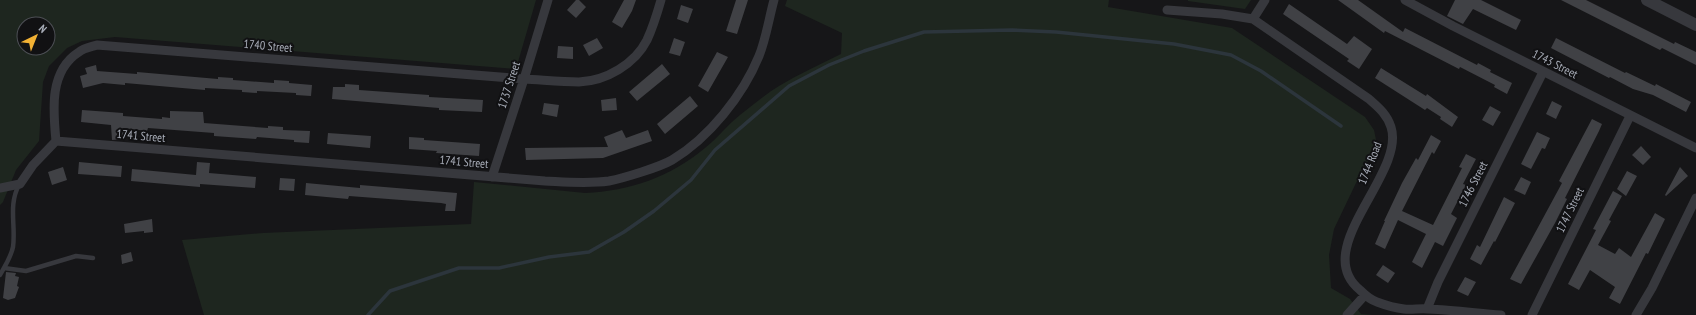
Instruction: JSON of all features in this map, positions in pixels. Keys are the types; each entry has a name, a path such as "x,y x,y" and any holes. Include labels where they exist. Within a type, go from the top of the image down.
{"street":[{"name":"1737 Street","path":"492,177 548,0"},
{"name":"1740 Street","path":"56,141 53,112 56,86 62,69 69,59 81,50 97,45 524,79 580,82 598,79 616,72 634,58 646,42 661,0"},
{"name":"1741 Street","path":"56,141 492,177 578,183 609,181 641,172 672,160 698,140 721,118 743,86 759,55 774,0"},
{"path":"1253,19 1265,0"},
{"name":"1743 Street","path":"1405,0 1543,72 1696,148"},
{"path":"1647,0 1696,24"},
{"name":"1744 Road","path":"1167,10 1222,14 1253,19 1383,111 1391,127 1392,144 1387,160 1349,237 1344,260 1346,275 1355,287 1376,302 1404,309 1427,309 1501,315"},
{"name":"1746 Street","path":"1427,309 1438,282 1543,72"},
{"name":"1747 Street","path":"1532,315 1630,116"},
{"path":"0,188 20,184 33,165 56,141"},
{"path":"1636,315 1652,288 1696,198"},
{"path":"1347,315 1365,295"}],"lane":[{"path":"0,275 9,259 13,247 13,203 20,184"},
{"path":"4,268 26,271 76,256 83,255 93,258"}],"shaded area":[{"path":"0,0 536,0 516,69 115,37 82,41 67,48 49,66 43,82 39,141 16,170 3,202 0,205"},
{"path":"787,0 1109,0 1108,7 1232,28 1365,117 1374,130 1376,140 1373,152 1334,229 1329,255 1331,288 1350,299 1361,314 1373,315 204,315 182,240 263,233 471,224 474,182 585,193 602,192 634,186 649,181 678,167 705,148 735,119 769,92 794,77 841,54 842,33 785,6"},
{"path":"1188,0 1251,0 1245,9"}],"building":[{"path":"576,0 579,0 586,7 576,18 567,10"},
{"path":"624,0 636,0 632,11 622,28 612,22"},
{"path":"736,0 748,0 737,34 726,31"},
{"path":"1338,0 1358,0 1403,32 1405,28 1477,65 1478,63 1491,70 1490,72 1512,83 1507,94 1494,87 1495,85 1460,67 1459,69 1385,31 1384,33"},
{"path":"1455,0 1481,0 1521,20 1516,30 1473,9 1463,24 1447,16"},
{"path":"1561,0 1586,0 1674,44 1675,42 1696,52 1696,65 1662,48 1660,50"},
{"path":"1289,4 1347,44 1354,36 1372,49 1359,69 1347,61 1349,59 1283,14"},
{"path":"681,5 693,9 688,23 677,19"},
{"path":"597,38 603,48 589,56 583,45"},
{"path":"674,38 685,42 680,56 669,53"},
{"path":"1556,38 1625,73 1626,72 1655,86 1656,84 1691,102 1686,112 1653,95 1633,89 1610,77 1609,78 1551,48"},
{"path":"558,46 573,47 573,59 557,58"},
{"path":"717,52 728,57 708,92 698,86"},
{"path":"662,64 670,74 637,101 629,92"},
{"path":"96,65 97,71 137,74 137,72 218,79 218,77 233,78 233,80 274,83 274,80 289,81 289,83 312,85 311,96 296,95 296,93 257,91 257,93 242,92 242,90 205,88 205,90 125,83 125,85 103,83 83,88 80,76 87,74 85,68"},
{"path":"1381,68 1426,96 1427,94 1458,117 1452,127 1440,119 1441,117 1427,108 1425,110 1375,78"},
{"path":"345,84 359,85 359,90 429,95 429,97 483,100 482,112 439,110 439,108 332,99 333,87 345,87"},
{"path":"690,96 698,106 665,134 657,124"},
{"path":"616,98 617,110 602,111 601,100"},
{"path":"1552,101 1562,106 1556,119 1546,114"},
{"path":"544,103 559,105 557,117 542,114"},
{"path":"1490,106 1501,112 1493,126 1482,120"},
{"path":"82,110 123,113 123,116 162,119 162,117 170,118 170,111 203,112 204,123 268,128 268,126 283,127 283,130 310,131 309,143 294,142 294,140 257,137 256,139 214,136 214,133 148,128 147,131 124,128 124,139 112,140 111,125 81,122"},
{"path":"1592,119 1602,124 1565,198 1567,199 1555,223 1521,284 1510,279 1562,183 1559,181"},
{"path":"622,130 626,138 648,130 652,141 603,158 526,160 525,148 608,147 604,137"},
{"path":"1537,132 1550,138 1545,149 1542,148 1531,169 1521,164"},
{"path":"328,133 371,136 370,148 327,144"},
{"path":"1431,135 1441,141 1434,154 1432,152 1402,211 1433,225 1462,168 1459,167 1466,154 1476,159 1463,184 1466,185 1451,214 1457,218 1443,246 1435,242 1422,268 1412,262 1426,234 1398,220 1385,249 1375,244 1402,183 1416,158 1418,160"},
{"path":"409,137 424,138 424,140 480,144 479,156 436,153 437,151 409,149"},
{"path":"1641,146 1651,157 1643,165 1632,155"},
{"path":"79,162 122,166 121,177 78,174"},
{"path":"197,162 210,163 209,173 256,177 255,188 200,184 200,187 131,181 132,169 196,175"},
{"path":"63,167 67,180 52,185 48,172"},
{"path":"1680,167 1688,176 1666,196 1665,195"},
{"path":"1627,171 1637,176 1626,196 1617,189"},
{"path":"1521,177 1531,182 1525,195 1514,190"},
{"path":"280,178 295,179 294,191 279,190"},
{"path":"306,183 360,188 360,185 457,193 455,211 445,211 446,204 441,203 349,196 348,199 305,195"},
{"path":"1613,191 1622,196 1598,245 1615,254 1619,248 1631,257 1655,213 1665,219 1648,254 1646,253 1620,304 1609,298 1615,287 1590,270 1579,290 1568,284 1596,230 1593,229"},
{"path":"1504,197 1515,203 1495,242 1494,241 1481,265 1470,259 1477,245 1480,247"},
{"path":"152,219 153,232 144,233 144,231 125,233 124,224"},
{"path":"131,252 133,261 122,264 121,255"},
{"path":"1383,265 1395,273 1388,283 1376,275"},
{"path":"6,272 16,273 15,276 19,277 17,286 19,287 15,298 8,300 3,298"},
{"path":"1465,277 1476,282 1468,296 1457,291"}],"waterway":[{"path":"368,315 390,291 459,268 499,268 549,257 589,252 624,232 654,211 691,180 715,150 789,86 829,65 864,51 924,32 1012,30 1056,32 1174,44 1231,55 1261,71 1341,126"}]}
